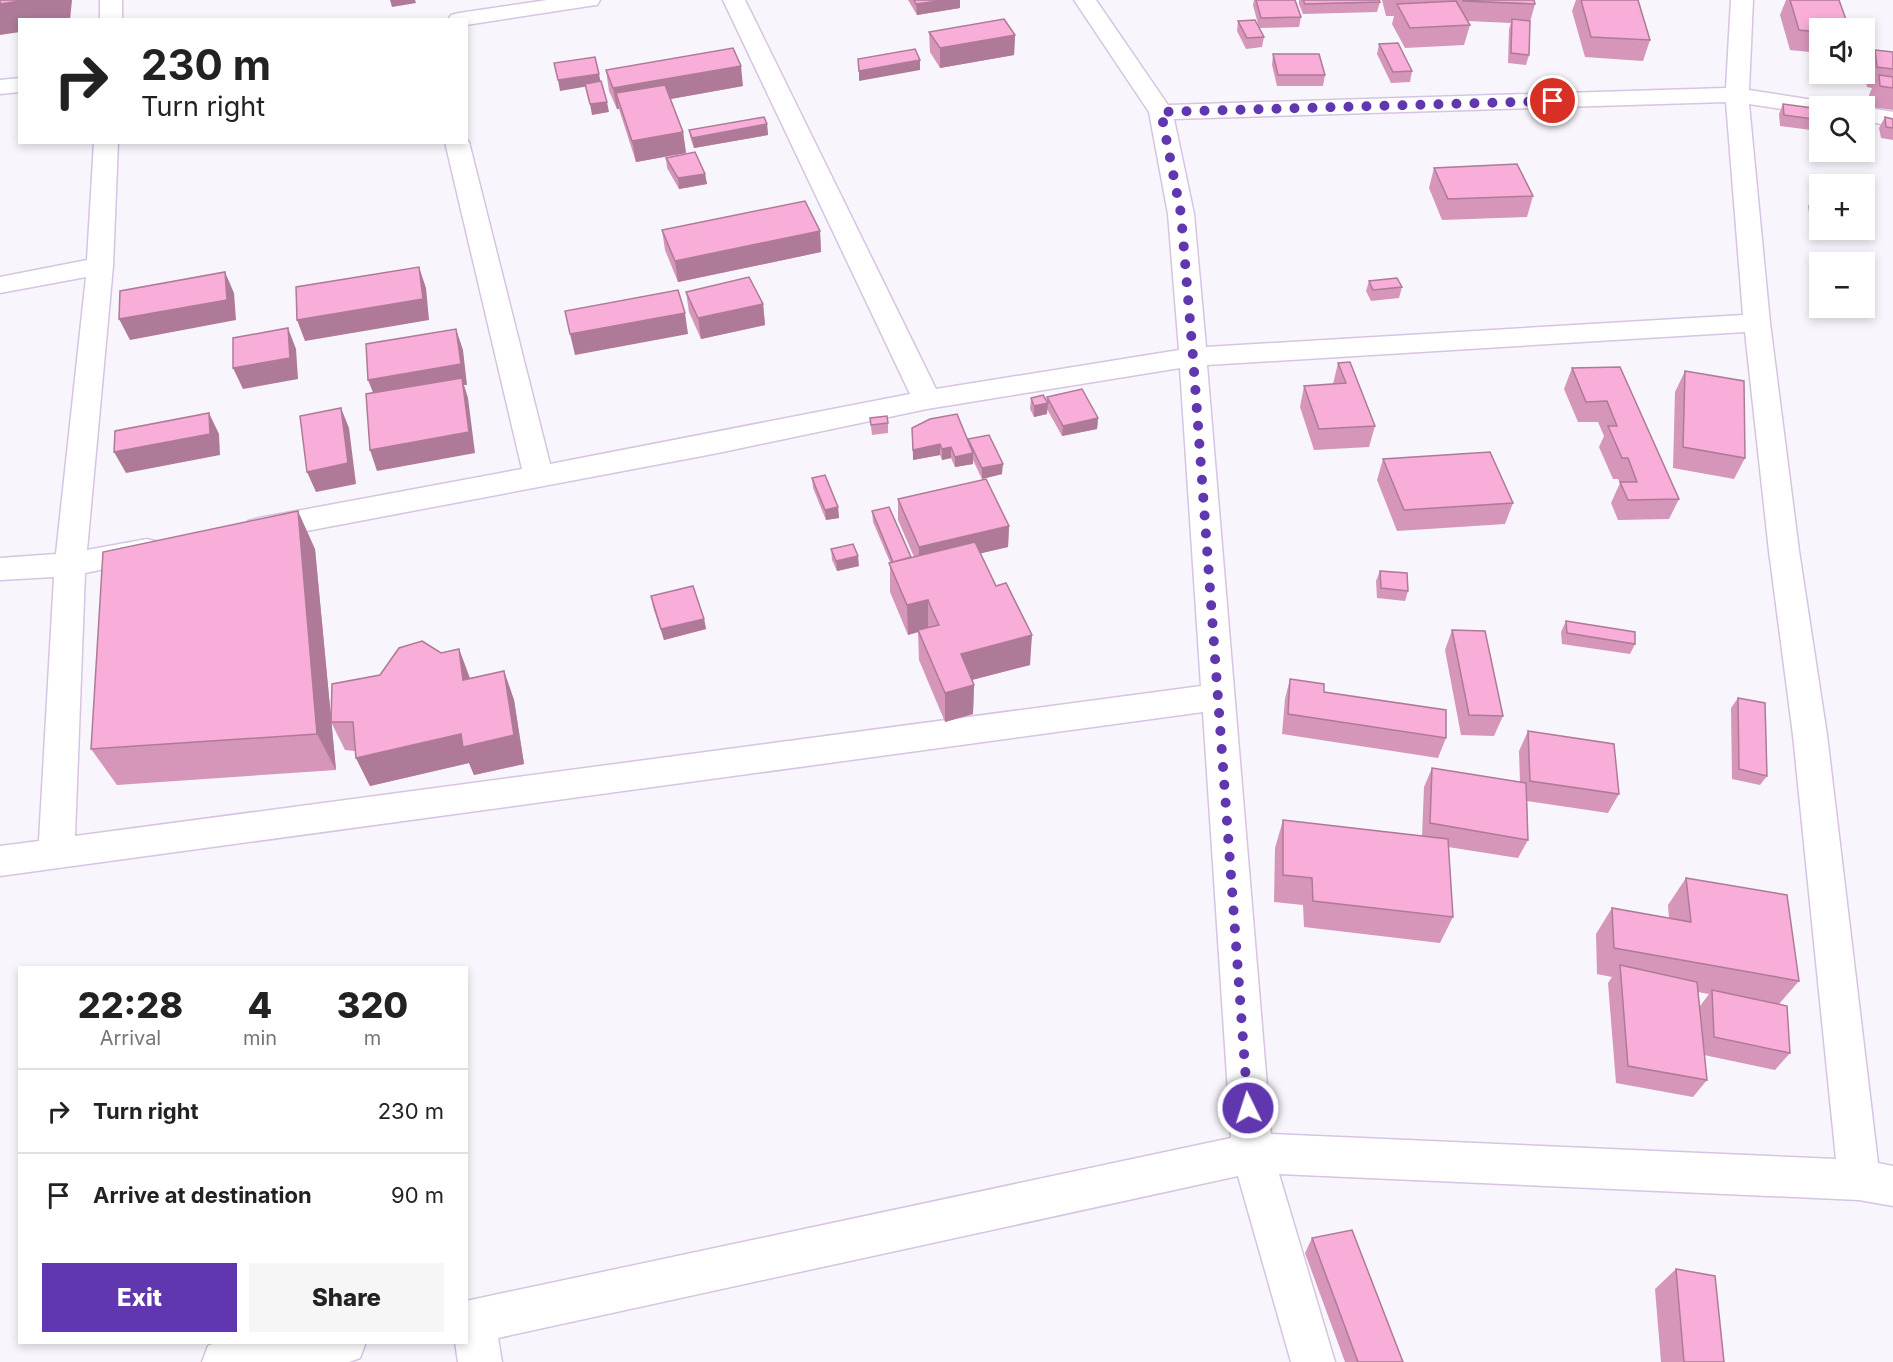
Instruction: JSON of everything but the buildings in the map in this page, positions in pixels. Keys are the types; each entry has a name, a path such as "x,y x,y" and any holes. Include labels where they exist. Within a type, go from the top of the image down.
{"street":[{"path":"111,0 111,18"},
{"path":"468,19 589,0"},
{"path":"734,0 927,400"},
{"path":"1085,0 1161,112 1181,214 1252,1154 1313,1362"},
{"path":"473,1335 1252,1154 1876,1183 1784,551 1757,322 1737,95 1742,0"},
{"path":"0,87 18,85"},
{"path":"1161,112 1737,95 1809,106"},
{"path":"1875,116 1893,118"},
{"path":"56,853 70,565 100,266 106,144"},
{"path":"457,144 538,475"},
{"path":"0,285 100,266"},
{"path":"229,535 927,400 1193,357 1757,322"},
{"path":"0,569 70,565 172,546"},
{"path":"0,861 1217,697"},
{"path":"224,1362 332,1344"}],"route":[{"path":"1248,1108 1181,214 1161,112 1553,101"}]}
